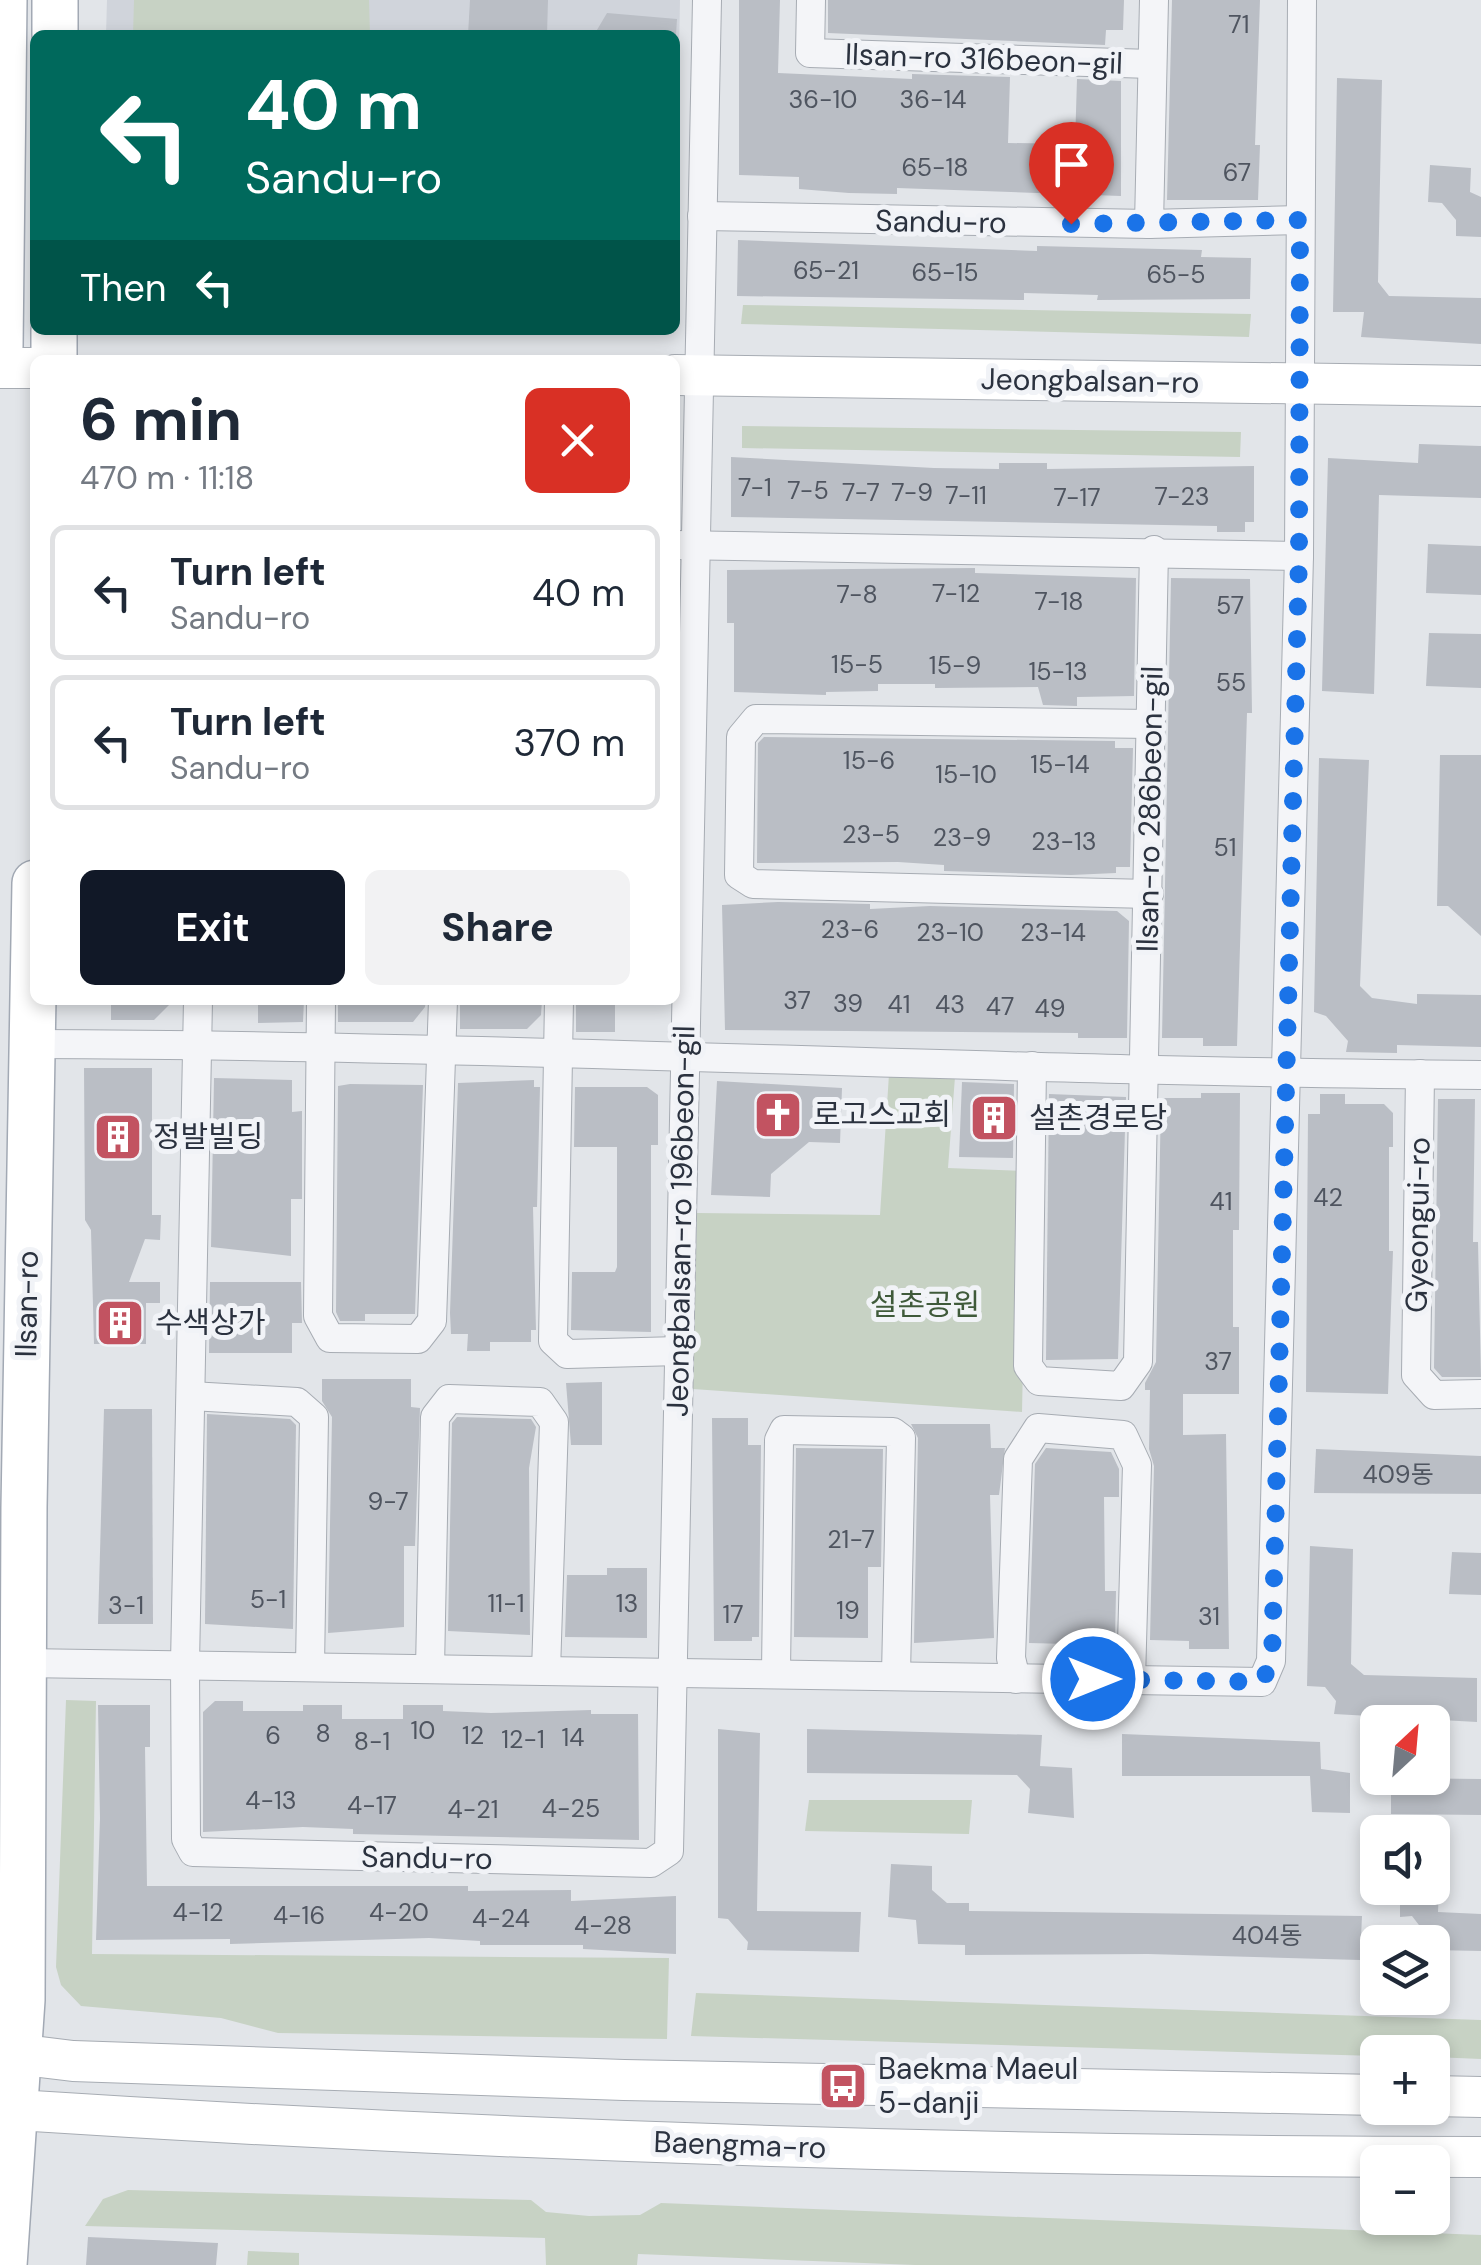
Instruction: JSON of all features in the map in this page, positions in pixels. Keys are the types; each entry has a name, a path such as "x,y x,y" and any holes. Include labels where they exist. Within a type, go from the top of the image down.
{"main road":[{"path":"0,347 4,0"},
{"path":"54,30 55,0"},
{"path":"0,368 30,368"},
{"name":"Jeongbalsan-ro","path":"687,375 1481,386"},
{"name":"Ilsan-ro","path":"4,2265 9,2052 22,2000 32,1005"},
{"name":"Baengma-ro","path":"9,2052 72,2060 624,2080 1360,2095"},
{"path":"1450,2096 1481,2096"},
{"name":"Baengma-ro","path":"8,2109 628,2142 1081,2155 1481,2157"}],"street":[{"path":"687,375 702,216 707,0"},
{"name":"Ilsan-ro 316beon-gil","path":"811,0 810,52 1151,64"},
{"name":"Ilsan-ro 316beon-gil","path":"1149,224 1154,0"},
{"path":"23,1663 1262,1682 1272,1660 1299,556 1302,0"},
{"name":"Sandu-ro","path":"702,216 1149,224 1300,220"},
{"name":"Jeongbalsan-ro 196beon-gil","path":"672,1672 685,1056 687,375"},
{"path":"685,545 1154,550 1299,556"},
{"name":"Ilsan-ro 286beon-gil","path":"1032,1066 1028,1366 1039,1381 1120,1386 1138,1362 1154,550"},
{"path":"1149,894 754,884 739,875 740,737 756,720 1151,724"},
{"path":"198,1005 198,1044"},
{"path":"321,1005 318,1316 330,1338 418,1340 432,1321 443,1005"},
{"path":"558,1005 553,1341 567,1354 679,1351"},
{"path":"31,1044 198,1044 557,1056 1481,1074"},
{"name":"Sandu-ro","path":"198,1044 185,1664 186,1839 192,1852 652,1863 669,1851 672,1672"},
{"name":"Gyeongui-ro","path":"1420,1074 1416,1375 1434,1395 1481,1394"},
{"path":"191,1396 296,1402 314,1417 310,1667"},
{"path":"430,1669 435,1417 449,1399 540,1402 554,1422 546,1670"},
{"path":"1016,1679 1011,1658 1018,1459 1038,1428 1123,1434 1137,1465 1131,1679"},
{"path":"776,1672 780,1440 784,1430 893,1432 901,1438 896,1675"}],"shaded area":[{"path":"107,0 680,0 679,30 106,30"}],"green space":[{"path":"134,0 369,0 370,30 133,30"},
{"path":"743,305 1251,314 1249,337 741,324"},
{"path":"742,426 1241,432 1240,457 742,448"},
{"name":"설촌공원","path":"889,1074 955,1077 948,1168 1027,1171 1022,1412 693,1389 697,1213 880,1215"},
{"path":"66,1700 96,1701 92,1954 669,1958 667,2039 278,2033 221,2018 81,2006 61,1985 56,1967"},
{"path":"809,1800 972,1800 969,1834 805,1831"},
{"path":"696,1993 1481,2020 1481,2059 1450,2058 1450,2035 1360,2035 1360,2056 691,2036"},
{"path":"128,2190 531,2200 546,2212 589,2216 640,2215 661,2203 1360,2230 1360,2235 1481,2235 1481,2265 915,2265 638,2254 637,2265 546,2265 545,2238 85,2226 103,2199"},
{"path":"248,2251 299,2253 299,2265 247,2265"}],"building":[{"path":"470,0 548,0 547,30 468,30"},
{"path":"739,0 780,0 778,73 912,79 912,74 1010,77 1008,143 1075,144 1077,79 1121,81 1121,196 897,188 897,194 849,193 799,189 799,177 739,175"},
{"path":"828,0 1124,0 1123,30 1106,30 1105,45 828,33"},
{"path":"1172,0 1260,0 1255,145 1260,145 1258,200 1167,200"},
{"path":"607,13 677,19 676,30 597,30"},
{"path":"1337,78 1382,80 1378,282 1389,296 1481,298 1481,344 1361,337 1364,312 1333,312"},
{"path":"1430,165 1471,168 1470,192 1481,197 1481,237 1456,236 1456,220 1442,203 1428,202"},
{"path":"738,240 1037,251 1037,246 1202,250 1201,257 1251,258 1250,299 1097,300 1098,295 1024,293 1024,300 737,296"},
{"path":"1419,444 1481,446 1481,498 1379,495 1374,694 1322,691 1328,458 1418,463"},
{"path":"731,457 934,468 999,469 999,463 1047,463 1047,469 1254,466 1254,522 1245,522 1245,532 1217,532 1217,526 731,517"},
{"path":"1428,544 1481,546 1481,595 1426,593"},
{"path":"975,568 975,573 1136,578 1134,696 1077,697 1077,706 1043,705 1038,687 878,684 878,691 826,695 734,692 734,623 727,623 727,570"},
{"path":"1171,578 1250,579 1252,713 1247,713 1237,1046 1203,1046 1203,1038 1162,1038"},
{"path":"1429,633 1481,634 1481,688 1426,686"},
{"path":"764,737 1115,741 1115,748 1133,748 1130,867 1116,867 1116,873 1071,875 944,871 944,865 898,862 757,863 758,743"},
{"path":"1440,755 1481,755 1481,936 1448,906 1437,906"},
{"path":"1319,758 1369,760 1360,986 1372,998 1417,1004 1417,994 1481,995 1481,1047 1397,1045 1397,1053 1346,1052 1348,1041 1326,1016 1314,1012"},
{"path":"870,904 870,909 930,906 1117,911 1129,921 1127,1038 1078,1038 1078,1033 725,1030 722,905"},
{"path":"111,1005 169,1005 154,1020 111,1020"},
{"path":"258,1005 304,1005 303,1022 258,1023"},
{"path":"338,1005 425,1005 413,1022 338,1022"},
{"path":"460,1005 542,1005 541,1015 527,1029 460,1029"},
{"path":"576,1005 615,1005 615,1032 576,1032"},
{"path":"84,1068 152,1068 152,1215 161,1215 160,1240 145,1239 129,1282 160,1282 160,1303 146,1303 146,1344 94,1344 91,1230 85,1220"},
{"path":"214,1078 292,1080 292,1112 302,1111 302,1199 291,1199 291,1256 211,1247"},
{"path":"534,1080 534,1087 540,1087 537,1207 533,1207 536,1330 531,1330 531,1342 490,1342 490,1351 467,1351 468,1334 451,1334 450,1313 458,1083"},
{"name":"로고스교회","path":"717,1081 842,1088 840,1143 809,1142 771,1174 770,1197 711,1195"},
{"name":"설촌경로당","path":"962,1082 1014,1084 1013,1158 959,1157"},
{"path":"423,1085 415,1314 365,1314 365,1321 340,1321 336,1312 338,1086"},
{"path":"575,1087 647,1087 658,1095 658,1145 651,1145 651,1332 571,1330 572,1272 615,1272 617,1267 617,1147 574,1147"},
{"path":"1201,1093 1240,1093 1239,1230 1233,1230 1233,1327 1239,1327 1239,1394 1183,1394 1183,1435 1226,1434 1229,1649 1189,1649 1189,1641 1150,1640 1154,1466 1149,1449 1150,1390 1145,1390 1145,1383 1156,1362 1161,1098 1201,1098"},
{"path":"1049,1094 1126,1097 1118,1359 1046,1360"},
{"path":"1320,1094 1345,1094 1345,1104 1384,1104 1393,1113 1393,1147 1389,1147 1389,1251 1393,1251 1388,1394 1306,1392 1308,1114 1320,1114"},
{"path":"1438,1099 1475,1099 1473,1242 1478,1242 1481,1377 1442,1377 1434,1368"},
{"path":"210,1282 301,1282 302,1323 292,1323 292,1353 209,1353"},
{"path":"322,1379 411,1379 411,1407 420,1408 415,1546 404,1546 404,1627 328,1633 332,1417 322,1401"},
{"path":"602,1382 602,1445 571,1445 566,1383"},
{"path":"104,1409 152,1409 153,1624 98,1624"},
{"path":"207,1414 290,1419 296,1425 293,1629 205,1624"},
{"path":"457,1417 531,1419 536,1427 529,1468 530,1635 448,1631 452,1423"},
{"path":"712,1418 748,1418 748,1445 761,1445 759,1637 752,1637 752,1641 714,1641"},
{"path":"911,1424 990,1424 991,1448 1005,1448 999,1495 990,1495 994,1638 914,1643 918,1438"},
{"path":"796,1448 883,1449 881,1567 868,1567 868,1638 794,1637"},
{"path":"1046,1448 1111,1452 1119,1469 1119,1497 1104,1497 1105,1591 1116,1591 1115,1640 1107,1640 1107,1645 1029,1643 1035,1464"},
{"path":"1316,1449 1481,1456 1481,1494 1314,1493"},
{"path":"1310,1546 1353,1549 1351,1664 1364,1675 1477,1678 1477,1722 1450,1720 1450,1705 1360,1705 1360,1715 1334,1714 1336,1701 1325,1687 1307,1686"},
{"path":"1452,1552 1481,1553 1481,1595 1449,1594"},
{"path":"607,1568 647,1568 647,1638 565,1637 567,1575 607,1575"},
{"path":"215,1701 243,1701 243,1711 303,1711 303,1705 342,1705 342,1719 403,1719 403,1705 443,1705 443,1711 491,1713 591,1710 591,1714 638,1714 639,1840 353,1834 353,1829 303,1827 203,1832 203,1712"},
{"path":"98,1705 150,1705 150,1747 145,1747 147,1886 468,1886 468,1891 571,1890 571,1901 676,1896 676,1954 583,1949 583,1945 480,1945 480,1941 429,1938 230,1944 230,1939 96,1940"},
{"path":"718,1729 760,1733 757,1911 861,1912 859,1952 747,1950 748,1942 728,1919 718,1918"},
{"path":"807,1729 1042,1735 1040,1766 1072,1768 1074,1818 1028,1813 1030,1789 1017,1775 807,1773"},
{"path":"1122,1734 1320,1742 1321,1769 1350,1773 1350,1813 1312,1812 1310,1776 1122,1776"},
{"path":"1450,1779 1481,1779 1481,1815 1391,1814 1391,1795 1450,1795"},
{"path":"891,1864 932,1866 932,1890 947,1903 969,1903 969,1911 1362,1916 1360,1960 1148,1954 965,1955 965,1945 918,1944 916,1920 888,1917"},
{"path":"1400,1905 1438,1905 1438,1912 1481,1914 1481,1951 1450,1950 1450,1925 1419,1925 1412,1916 1400,1917"},
{"path":"88,2237 218,2243 216,2265 86,2265"}],"place":[{"name":"로고스교회","path":"778,1115"},
{"name":"설촌경로당","path":"994,1118"},
{"name":"정발빌딩","path":"118,1137"},
{"name":"수색상가","path":"120,1323"},
{"name":"Baekma Maeul 5-danji","path":"843,2086"}],"route":[{"path":"1071,224 1300,220 1299,556 1282,1107 1272,1660 1262,1682 1245,1684 1093,1679"}]}
